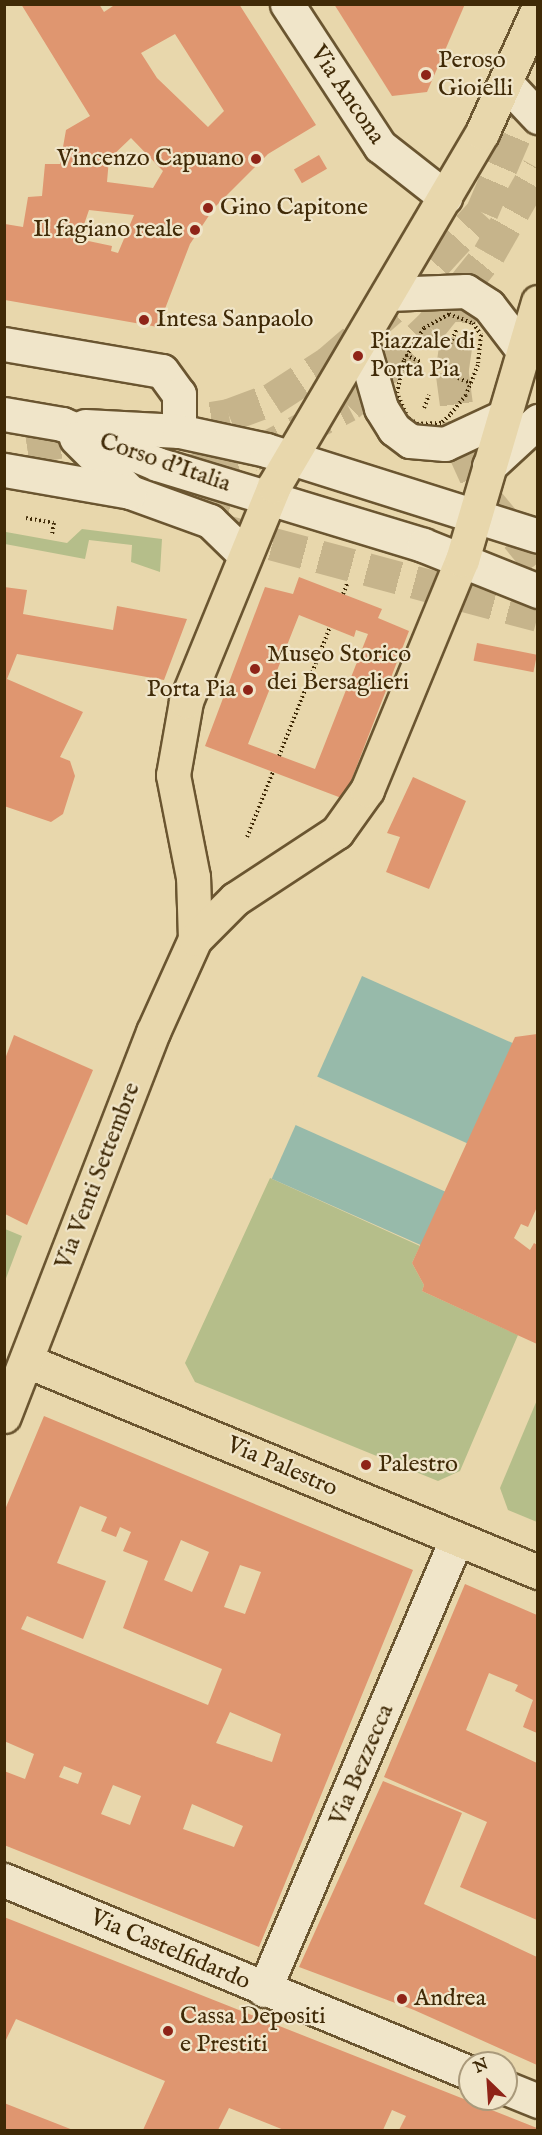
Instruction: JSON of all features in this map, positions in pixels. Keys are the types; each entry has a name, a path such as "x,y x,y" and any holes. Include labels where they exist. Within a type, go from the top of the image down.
{"main road":[{"path":"245,555 269,496 291,456 362,342 482,133 537,9"},
{"path":"462,560 537,302"},
{"name":"Via Venti Settembre","path":"195,939 193,877 176,801 173,753 186,701 245,555"},
{"name":"Via Venti Settembre","path":"4,1416 153,1032 195,939 235,899 313,851 344,825 367,790 462,560"},
{"name":"Via Palestro","path":"27,1361 537,1572"}],"street":[{"name":"Via Ancona","path":"287,4 380,146 445,197"},
{"path":"506,83 537,117"},
{"path":"388,294 466,291 489,306 522,349"},
{"path":"362,342 381,408 394,429 410,441 445,444 503,417"},
{"name":"Corso d'Italia","path":"4,344 162,370 179,394 179,431"},
{"name":"Corso d'Italia","path":"4,414 62,424 157,464 269,496"},
{"path":"489,466 537,421"},
{"path":"62,424 179,431 291,456 477,514 537,536"},
{"name":"Corso d'Italia","path":"62,424 130,492"},
{"path":"489,466 537,439"},
{"name":"Corso d'Italia","path":"4,470 130,492 210,521 245,555"},
{"path":"269,496 462,560 537,591"},
{"name":"Via Bezzecca","path":"264,1990 456,1539"},
{"name":"Via Castelfidardo","path":"4,1880 264,1990 458,2068"},
{"path":"518,2093 537,2101"}],"path":[{"path":"462,316 481,335 482,351 471,383 450,416 441,423 418,424 408,418 397,393 406,355 414,339 437,317 462,316"},
{"path":"406,355 421,362"},
{"path":"458,378 471,383"},
{"path":"26,518 54,523 52,534"},
{"path":"343,594 347,584"},
{"path":"279,756 330,627"},
{"path":"247,837 273,772"}],"green space":[{"path":"4,527 6,532 67,543 82,529 162,539 160,572 131,562 132,545 89,540 85,559 5,544"},
{"path":"270,1178 420,1246 412,1263 424,1285 422,1291 518,1335 460,1471 438,1481 195,1382 185,1363"},
{"path":"5,1229 22,1236 5,1281"},
{"path":"537,1400 537,1522 508,1510 500,1488"}],"shaded area":[{"path":"362,976 514,1044 423,1246 272,1179"}],"pier":[{"path":"316,1076 468,1144 446,1192 294,1124"}],"building":[{"path":"21,4 99,4 104,12 116,4 239,4 316,125 268,154 214,208 190,244 158,327 5,300 5,224 23,227 28,197 42,196 45,164 60,164 66,130 90,116","holes":["175,34 224,111 208,127 157,78 141,53","131,138 163,171 153,188 107,182 109,159","89,210 134,215 118,253 111,251 112,246 79,239"]},
{"path":"334,4 465,4 427,92 392,96"},
{"path":"319,155 327,169 302,183 294,170"},
{"name":"Porta Pia","path":"299,577 382,609 378,618 409,631 344,799 205,746 265,587 293,594","holes":["299,615 354,637 356,630 368,634 315,769 248,744"]},
{"path":"4,587 27,590 23,614 113,630 117,606 187,619 164,680 17,654 7,679 83,712 60,757 70,761 75,776 63,814 51,822 4,806"},
{"path":"477,643 537,655 533,672 474,661"},
{"path":"413,777 466,801 429,889 386,872 400,837 387,833"},
{"path":"537,1034 537,1207 528,1227 521,1224 514,1238 530,1250 534,1243 537,1245 537,1344 422,1291 424,1285 412,1263 515,1037"},
{"path":"14,1035 93,1070 27,1225 5,1214 5,1059"},
{"path":"44,1416 413,1570 259,1947 4,1845 4,1771 25,1779 34,1754 4,1741 4,1512","holes":["80,1506 107,1517 101,1531 116,1537 120,1527 131,1532 123,1551 148,1561 123,1628 222,1669 208,1705 21,1629 27,1616 83,1639 106,1581 57,1563","181,1540 209,1552 192,1592 164,1580","240,1565 261,1572 245,1614 224,1607","230,1712 281,1734 272,1762 216,1743","64,1766 82,1773 78,1784 59,1777","113,1785 141,1796 130,1825 101,1814","192,1804 243,1826 234,1847 183,1829"]},
{"path":"465,1584 537,1615 537,1733 523,1727 533,1700 515,1691 518,1685 489,1673 466,1730 537,1763 537,1920 460,1887 487,1822 384,1777"},
{"path":"383,1781 462,1813 424,1904 537,1957 537,2065 518,2057 518,2051 506,2051 414,2010 299,1967"},
{"name":"Cassa Depositi e Prestiti","path":"4,1917 458,2097 458,2111 494,2111 537,2128 537,2130 399,2130 406,2116 392,2110 383,2130 284,2130 229,2108 218,2130 143,2130 165,2081 16,2019 4,2044"},
{"path":"4,2103 73,2130 4,2130"}],"tunnel":[{"path":"163,426 229,415 272,399 329,362 402,299 482,212 538,81"},
{"path":"93,484 205,468 252,455 348,405 430,327 489,254 538,168"},
{"path":"464,289 452,371 462,446 486,499 538,562"},
{"path":"27,447 103,435"},
{"path":"152,481 255,510"},
{"path":"225,531 538,615"}],"place":[{"name":"Peroso Gioielli","path":"426,75"},
{"name":"Vincenzo Capuano","path":"256,159"},
{"name":"Gino Capitone","path":"208,208"},
{"name":"Il fagiano reale","path":"195,230"},
{"name":"Intesa Sanpaolo","path":"144,320"},
{"name":"Piazzale di Porta Pia","path":"358,356"},
{"name":"Museo Storico dei Bersaglieri","path":"255,669"},
{"name":"Porta Pia","path":"248,690"},
{"name":"Palestro","path":"366,1465"},
{"name":"Andrea","path":"402,1999"},
{"name":"Cassa Depositi e Prestiti","path":"168,2031"}]}
